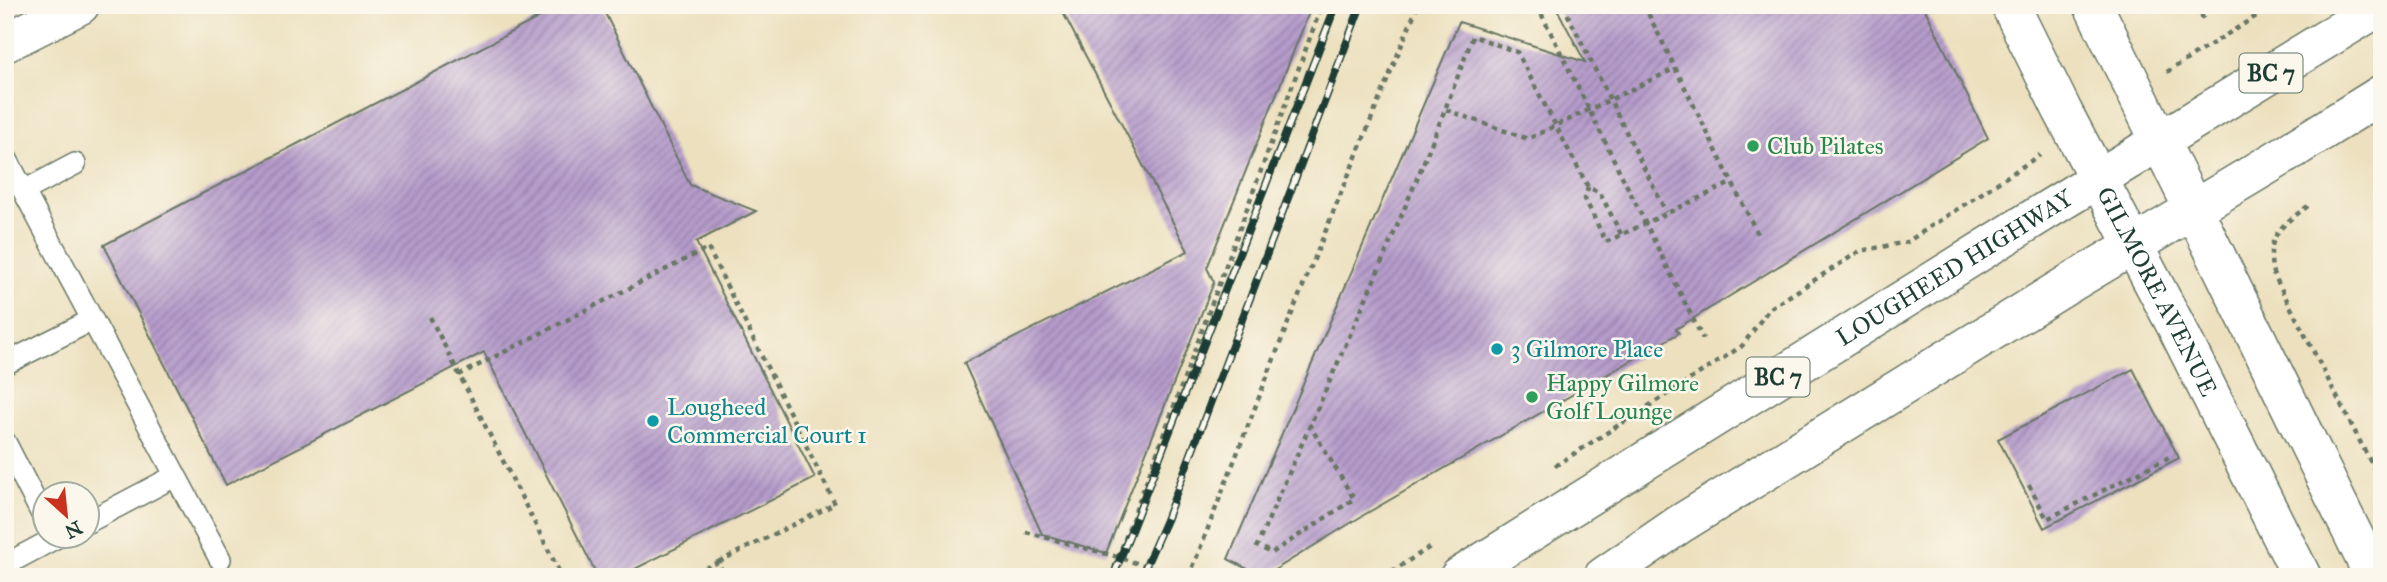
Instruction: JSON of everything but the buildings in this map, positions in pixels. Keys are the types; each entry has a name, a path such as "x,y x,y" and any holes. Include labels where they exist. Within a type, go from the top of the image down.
{"main road":[{"name":"GILMORE AVENUE","path":"2010,5 2302,577"},
{"path":"2093,5 2374,577"},
{"name":"LOUGHEED HIGHWAY","path":"1459,577 2098,178 2382,5"},
{"path":"5,43 69,8"},
{"path":"1604,577 1680,524 2382,94"}],"lane":[{"path":"5,156 220,559"},
{"path":"24,191 75,164"},
{"path":"5,364 92,320"},
{"path":"5,442 32,493"},
{"path":"102,515 175,477"},
{"path":"5,565 32,547"}],"path":[{"path":"1111,577 1322,5"},
{"path":"1189,577 1288,323 1418,5"},
{"path":"1537,5 1703,339"},
{"path":"1563,5 1666,212"},
{"path":"1644,5 1758,235"},
{"path":"2197,5 2204,21"},
{"path":"2136,92 2274,5"},
{"path":"1309,424 1353,499 1272,553 1257,546 1309,424 1446,110 1474,36 1517,52 1588,187 1600,193 1621,234"},
{"path":"1446,110 1528,139 1674,69"},
{"path":"1545,472 1742,346 1769,309 1860,251 1907,242 2043,152"},
{"path":"1588,187 1585,200 1606,242 1731,183"},
{"path":"2308,205 2282,225 2274,238 2269,255 2273,273 2382,485"},
{"path":"459,375 708,248 835,504 687,577"},
{"path":"430,317 562,577"},
{"path":"2029,485 2047,519 2171,456"},
{"path":"1026,532 1118,557 1178,577"},
{"path":"1383,577 1441,540"},
{"path":"718,562 725,577"}],"railway":[{"path":"1113,577 1336,5"},
{"path":"1141,577 1166,520 1361,5"}],"place":[{"name":"Club Pilates","path":"1753,146"},
{"name":"3 Gilmore Place","path":"1497,349"},
{"name":"Happy Gilmore Golf Lounge","path":"1532,397"},
{"name":"Lougheed Commercial Court 1","path":"653,421"}]}
